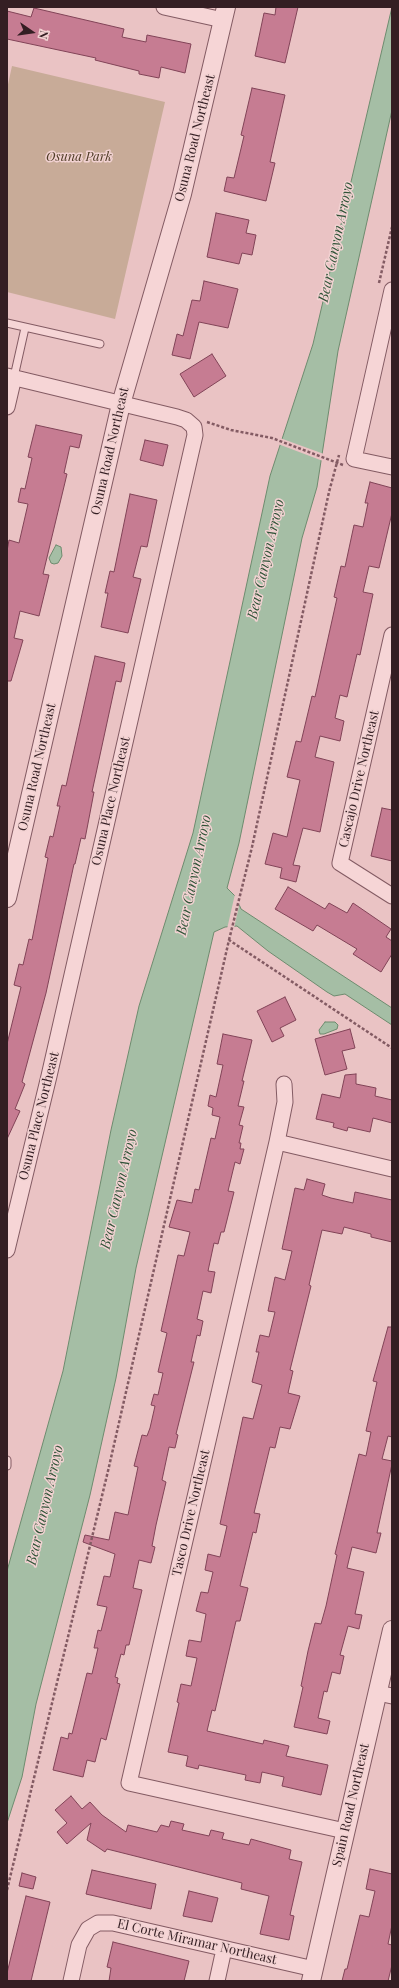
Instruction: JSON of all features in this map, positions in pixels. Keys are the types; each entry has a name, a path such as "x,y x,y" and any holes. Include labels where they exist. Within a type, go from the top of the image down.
{"street":[{"path":"164,7 225,14"},
{"name":"Osuna Road Northeast","path":"7,898 121,404 182,194 225,14"},
{"path":"385,289 354,458 392,467"},
{"path":"7,407 10,377 177,417 186,420 194,427"},
{"name":"Osuna Place Northeast","path":"7,1250 49,1076 195,435 194,427"},
{"name":"Cascajo Drive Northeast","path":"392,635 340,862 392,896"},
{"path":"284,1084 285,1102 277,1142 392,1168"},
{"name":"Tasco Drive Northeast","path":"277,1142 129,1783 345,1831"},
{"name":"Spain Road Northeast","path":"313,1975 345,1831 385,1694 392,1630"},
{"name":"El Corte Miramar Northeast","path":"71,1981 79,1945 88,1929 98,1923 113,1923 224,1949 313,1975"},
{"path":"217,1981 224,1949"}],"lane":[{"path":"7,323 100,344"},
{"path":"10,377 25,328"},
{"path":"7,1460 7,1466"}],"path":[{"path":"385,289 392,226"},
{"path":"194,427 207,422 226,428 272,438 332,461"},
{"path":"7,1890 108,1471 239,894 252,847 340,451"},
{"path":"229,940 392,1048"}],"green space":[{"name":"Osuna Park","path":"12,66 165,102 115,319 7,292 7,89"}],"water":[{"name":"Bear Canyon Arroyo","path":"392,7 392,110 338,351 317,487 302,538 239,843 227,888 236,897 241,909 392,1008 392,1025 345,994 334,996 327,992 268,951 237,926 225,927 214,932 136,1268 116,1378 90,1495 36,1704 22,1777 7,1823 7,1571 63,1371 111,1130 139,1006 193,833 270,476 313,344"},
{"path":"56,545 61,547 62,556 58,563 54,564 51,563 49,558"},
{"path":"325,1022 335,1022 338,1025 337,1029 320,1034 319,1030"}],"pier":[{"path":"280,438 324,454 323,461 278,444"},
{"path":"235,894 238,895 240,902 234,928 227,929"}],"building":[{"path":"276,7 298,7 285,63 255,56 264,13 275,15"},
{"path":"34,8 124,29 122,37 146,42 147,35 191,44 185,73 161,67 159,78 139,74 139,71 95,60 96,58 7,39 7,11 31,17"},
{"path":"252,88 285,95 270,162 275,163 266,201 224,191 227,177 234,178 244,136 241,135"},
{"path":"216,213 249,220 246,233 256,235 252,255 242,253 239,264 207,257"},
{"path":"204,281 238,289 228,328 199,322 190,359 172,355 177,334 183,336 192,300 200,301"},
{"path":"212,354 226,376 194,397 180,374"},
{"path":"36,425 82,435 79,448 70,446 64,473 67,474 43,574 49,575 39,616 20,611 14,638 23,640 11,681 7,681 7,551 9,540 19,543 28,504 18,502 21,488 25,489 32,458 28,457"},
{"path":"145,440 168,445 163,466 140,460"},
{"path":"370,482 392,488 392,513 379,568 369,566 363,592 373,594 360,655 357,654 347,697 340,695 335,718 344,721 340,741 320,736 315,757 334,762 320,832 303,828 293,865 300,866 296,882 280,878 282,868 265,864 273,833 287,837 300,780 287,777 296,741 301,742 312,696 315,697 337,598 334,597 341,566 345,567 354,525 363,527 368,503 365,503"},
{"path":"130,494 157,500 147,547 141,546 133,577 141,579 128,633 101,627 108,593 105,593 110,571 114,572"},
{"path":"95,656 125,663 121,682 116,681 92,792 94,792 85,839 81,838 74,864 46,993 22,1082 25,1084 15,1109 20,1111 7,1139 7,1044 21,987 14,985 19,964 23,965 29,939 32,940 48,858 45,857 50,836 53,837 60,806 57,806 62,785 66,786"},
{"path":"382,808 392,810 392,861 371,856"},
{"path":"288,887 325,909 329,903 347,913 353,903 391,929 386,937 392,941 392,954 381,972 353,954 357,949 317,925 313,931 275,909"},
{"path":"285,997 296,1020 280,1028 284,1036 272,1042 257,1011"},
{"path":"350,1029 355,1048 342,1051 347,1069 325,1075 315,1039"},
{"path":"223,1034 252,1040 242,1081 244,1081 238,1106 244,1107 239,1125 243,1126 239,1143 241,1143 240,1149 244,1149 240,1164 235,1162 228,1191 234,1192 224,1232 221,1232 218,1244 214,1243 208,1271 215,1272 211,1293 203,1291 197,1319 203,1321 200,1336 197,1335 191,1362 194,1362 176,1434 178,1435 175,1448 169,1447 162,1480 166,1482 152,1546 155,1547 151,1563 139,1560 133,1588 142,1590 129,1645 126,1645 124,1655 121,1654 115,1677 118,1678 117,1683 120,1684 106,1740 101,1738 95,1762 87,1760 83,1777 53,1770 61,1737 68,1739 69,1733 72,1734 87,1673 92,1674 98,1648 94,1648 98,1630 101,1631 107,1607 97,1605 104,1576 110,1577 115,1554 83,1542 85,1535 109,1540 115,1512 128,1515 138,1467 134,1466 142,1435 147,1436 150,1428 155,1406 151,1405 154,1394 158,1395 163,1373 158,1372 167,1333 161,1331 178,1255 184,1256 190,1232 169,1227 177,1200 192,1203 195,1189 199,1190 211,1138 215,1139 220,1117 212,1115 213,1108 208,1106 210,1095 216,1097 223,1065 217,1064"},
{"path":"356,1074 356,1084 376,1088 375,1096 392,1100 392,1123 373,1118 370,1132 348,1127 347,1131 333,1127 334,1123 316,1119 322,1094 340,1098 345,1075"},
{"path":"307,1179 325,1184 322,1195 331,1198 353,1203 355,1192 392,1200 392,1242 371,1237 371,1234 344,1227 342,1234 322,1230 309,1285 311,1286 290,1370 293,1371 288,1393 300,1396 290,1429 280,1427 275,1448 270,1447 254,1513 260,1514 256,1533 253,1532 240,1586 248,1588 240,1621 236,1621 215,1711 212,1710 207,1731 263,1744 264,1740 289,1746 286,1756 328,1765 321,1795 282,1786 284,1777 262,1772 260,1783 245,1780 246,1775 199,1765 198,1769 186,1766 188,1756 168,1752 179,1703 177,1702 181,1684 191,1686 197,1658 186,1656 189,1640 201,1642 206,1614 196,1611 201,1592 208,1593 213,1572 205,1570 208,1554 220,1557 227,1526 220,1524 243,1417 253,1419 262,1385 252,1382 259,1352 256,1352 260,1335 269,1337 275,1312 268,1311 275,1277 285,1280 292,1251 282,1249 295,1188 304,1190"},
{"path":"388,1327 392,1327 392,1437 388,1436 382,1459 392,1461 392,1464 377,1533 381,1533 376,1553 352,1547 347,1568 364,1572 355,1614 362,1615 359,1629 348,1626 340,1655 344,1656 340,1674 332,1672 327,1692 324,1691 318,1718 330,1721 327,1734 294,1727 303,1687 301,1686 308,1651 315,1623 321,1624 326,1606 337,1555 335,1554 359,1454 366,1456 371,1432 366,1431 377,1382 373,1381"},
{"path":"71,1796 82,1809 90,1802 102,1815 126,1832 128,1825 157,1832 161,1825 169,1827 171,1821 184,1824 182,1830 209,1836 211,1830 224,1833 222,1839 249,1845 251,1839 291,1850 289,1859 302,1862 290,1915 294,1916 289,1940 260,1934 269,1896 241,1889 242,1883 107,1849 105,1852 87,1840 91,1823 67,1844 57,1832 67,1823 55,1810"},
{"path":"370,1869 392,1874 392,1925 388,1944 392,1945 392,1965 388,1981 342,1981 345,1969 347,1969 360,1915 369,1917 375,1891 366,1889"},
{"path":"92,1870 156,1884 151,1909 86,1894"},
{"path":"22,1873 36,1877 33,1889 19,1886"},
{"path":"189,1891 218,1898 212,1922 183,1916"},
{"path":"26,1896 50,1902 31,1981 7,1981 7,1973"},
{"path":"113,1942 189,1961 184,1981 109,1981 111,1968 107,1967"}]}
